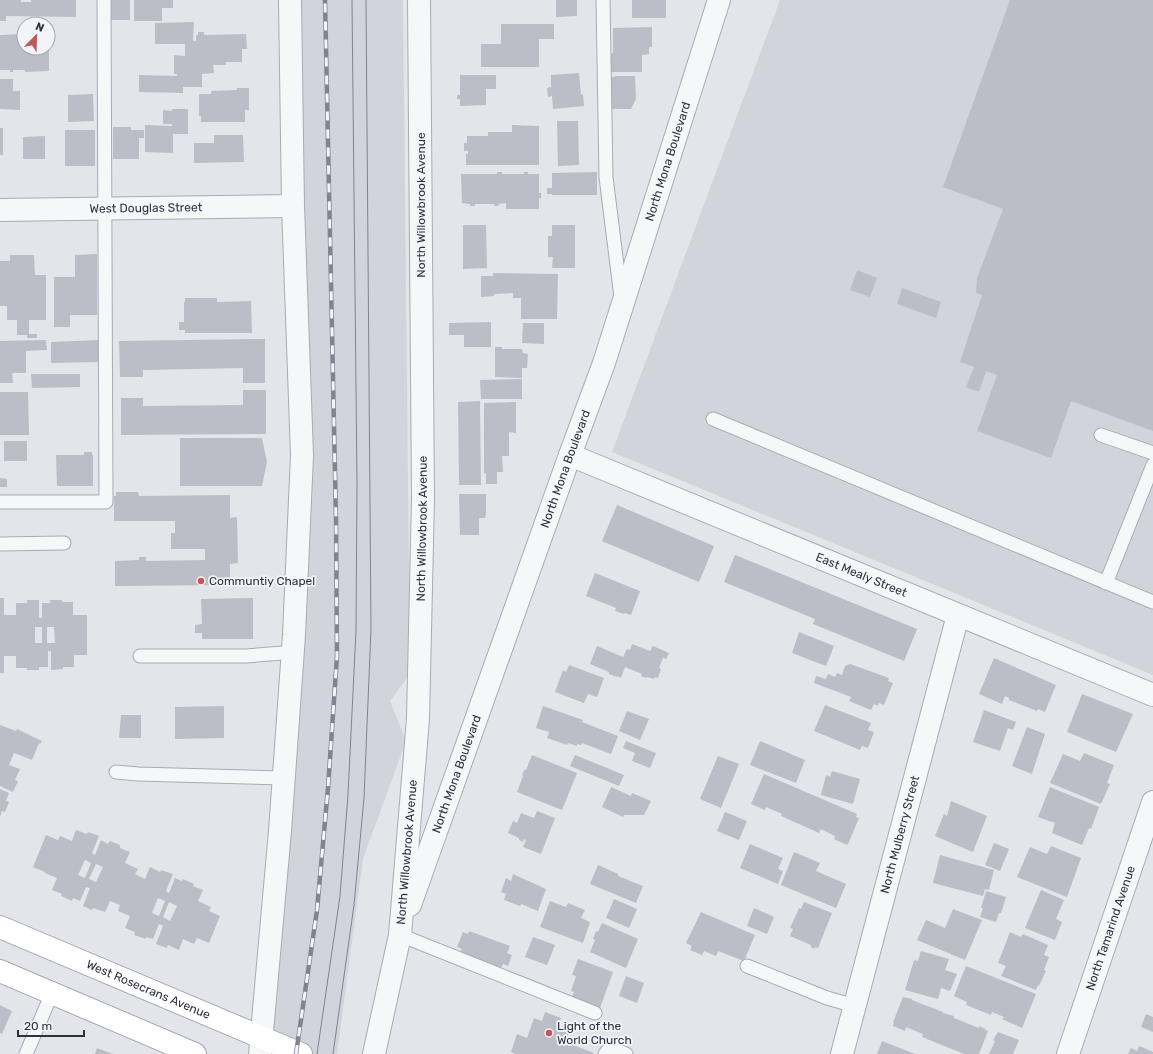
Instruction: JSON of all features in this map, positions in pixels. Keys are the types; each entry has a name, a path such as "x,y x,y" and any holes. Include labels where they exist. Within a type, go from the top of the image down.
{"main road":[{"name":"West Rosecrans Avenue","path":"0,927 261,1046 299,1053"},
{"path":"0,971 195,1054"}],"street":[{"path":"261,1046 284,778 293,650 302,455 293,206 290,0"},
{"name":"North Willowbrook Avenue","path":"374,1054 400,935 418,720 423,498 419,0"},
{"name":"North Mona Boulevard","path":"400,935 604,363 719,0"},
{"name":"West Douglas Street","path":"0,210 293,206"},
{"name":"East Mealy Street","path":"570,455 1153,695"},
{"name":"North Mulberry Street","path":"842,1054 958,615"},
{"name":"North Tamarind Avenue","path":"1068,1054 1153,802"}],"lane":[{"path":"0,502 106,502 104,0"},
{"path":"603,0 606,177 622,306"},
{"path":"713,419 1152,600"},
{"path":"1101,435 1153,453"},
{"path":"1106,582 1153,465"},
{"path":"0,544 64,543"},
{"path":"140,656 246,656 282,653 293,650"},
{"path":"116,772 138,774 284,778"},
{"path":"400,935 595,1013"},
{"path":"746,966 827,998 855,1006"},
{"path":"26,1054 52,994"},
{"path":"605,1054 608,1049 611,1048 626,1054"}],"shaded area":[{"path":"301,0 403,0 410,674 390,701 406,741 363,859 337,1054 269,1054 306,625"},
{"path":"780,0 1153,0 1153,675 612,452"}],"building":[{"path":"0,0 21,0 21,2 31,2 31,0 76,0 76,17 6,16 6,21 0,21"},
{"path":"111,0 130,0 130,20 111,20"},
{"path":"134,0 173,0 173,8 162,8 162,21 134,21"},
{"path":"556,0 577,0 577,16 556,17"},
{"path":"632,0 666,0 666,18 632,18"},
{"path":"1010,0 1153,0 1153,431 1071,401 1051,458 977,431 997,375 986,371 979,392 966,387 974,367 960,362 982,295 976,293 977,278 1003,209 943,187"},
{"path":"194,22 193,41 196,41 196,35 198,35 198,32 204,32 204,35 246,34 247,49 242,49 242,62 226,62 226,65 213,65 214,73 202,74 202,87 183,87 183,93 139,92 139,75 177,76 177,74 174,74 174,55 185,56 185,44 155,44 155,23"},
{"path":"501,24 554,24 554,39 539,39 539,67 481,67 481,44 501,44"},
{"path":"652,27 652,47 649,47 649,54 642,55 642,72 611,72 610,54 613,53 613,28"},
{"path":"16,34 16,56 49,56 49,71 25,72 25,70 13,70 13,72 10,72 10,70 0,70 0,35"},
{"path":"579,73 581,95 583,94 584,106 553,109 552,96 548,97 547,88 551,87 551,75"},
{"path":"460,75 496,75 496,89 486,89 486,105 460,106 460,99 457,99 457,95 460,95"},
{"path":"635,76 636,99 631,109 611,109 611,77"},
{"path":"0,79 13,79 13,91 20,91 20,110 0,109"},
{"path":"237,88 249,88 249,110 245,110 245,122 201,122 201,116 199,116 199,94 211,94 211,91 237,90"},
{"path":"93,94 94,121 68,122 68,95"},
{"path":"172,109 188,109 188,134 173,134 173,153 145,152 145,125 172,126 172,124 163,124 163,110 172,111"},
{"path":"557,121 578,121 579,165 558,166"},
{"path":"512,125 539,126 539,165 466,165 466,154 468,154 468,151 464,151 464,143 467,143 467,136 488,136 488,132 512,132"},
{"path":"113,127 131,127 131,130 144,130 144,138 139,138 139,159 113,159"},
{"path":"0,128 3,128 3,155 0,155"},
{"path":"65,130 95,130 95,166 65,166"},
{"path":"214,135 243,135 244,162 194,163 194,143 214,143"},
{"path":"45,136 45,159 23,159 23,137"},
{"path":"497,172 502,172 502,174 524,174 524,172 528,172 528,174 539,174 539,193 541,193 541,198 539,198 539,209 506,209 506,203 499,204 498,206 494,206 494,204 475,204 475,206 470,206 470,204 462,203 461,174 497,174"},
{"path":"597,172 597,195 547,194 547,188 552,188 552,173"},
{"path":"463,225 486,225 487,268 463,269"},
{"path":"552,225 575,225 575,268 552,268 553,257 548,257 548,236 552,236"},
{"path":"97,254 97,315 70,315 70,327 54,327 54,277 75,277 75,255"},
{"path":"10,255 34,255 35,275 46,275 46,320 29,320 29,334 37,334 37,338 27,338 27,335 17,335 17,320 7,320 7,306 0,306 0,261 10,261"},
{"path":"857,270 877,278 870,297 850,290"},
{"path":"493,273 558,274 557,319 521,319 521,298 513,298 513,293 494,294 494,296 481,297 481,276 493,276"},
{"path":"902,288 941,302 936,318 897,304"},
{"path":"185,298 217,298 217,302 251,301 252,333 185,333 185,330 179,330 179,322 184,322"},
{"path":"491,322 491,347 464,347 464,335 449,335 449,323"},
{"path":"523,323 544,323 544,344 522,343"},
{"path":"265,339 265,383 243,383 243,368 143,370 143,377 120,377 119,341"},
{"path":"46,340 47,350 26,351 26,373 12,373 13,383 0,383 0,341"},
{"path":"99,340 100,362 51,363 51,342"},
{"path":"495,347 502,347 502,349 522,349 523,353 528,354 527,368 522,368 522,378 495,377"},
{"path":"31,374 80,374 80,387 32,388"},
{"path":"522,379 522,399 481,399 480,380"},
{"path":"243,390 266,390 266,434 121,435 121,398 143,398 143,406 243,405"},
{"path":"0,392 28,392 29,435 0,435"},
{"path":"480,401 481,485 459,485 458,402"},
{"path":"516,402 516,433 509,432 509,456 502,456 503,472 497,472 497,484 486,484 486,474 484,473 484,403"},
{"path":"180,438 262,438 267,462 262,486 180,486"},
{"path":"4,441 27,441 27,461 4,461"},
{"path":"84,452 92,452 93,455 93,486 57,486 56,455 84,455"},
{"path":"0,478 7,479 7,487 0,487"},
{"path":"116,492 138,492 139,496 230,495 230,518 237,517 238,563 230,564 230,585 115,586 115,561 139,560 139,557 146,557 146,561 205,560 205,549 171,549 171,533 175,533 175,521 114,521 114,496 116,496"},
{"path":"459,494 486,494 486,514 485,518 479,518 479,535 460,535"},
{"path":"617,505 714,546 699,582 602,541"},
{"path":"735,555 917,629 904,661 813,624 815,619 724,582"},
{"path":"595,573 640,591 631,615 615,611 616,608 586,596"},
{"path":"0,598 4,598 4,615 16,615 16,603 27,603 27,600 39,600 39,618 42,618 42,603 50,603 50,600 62,600 62,602 73,602 73,615 87,615 87,655 74,655 74,667 63,667 63,669 51,670 51,651 48,651 48,667 39,667 39,670 16,668 16,656 4,656 4,673 0,673","holes":["35,627 42,627 42,643 35,643","47,627 54,627 55,643 47,643"]},
{"path":"253,598 253,639 202,639 202,633 195,633 195,625 202,624 201,599"},
{"path":"799,632 834,646 826,666 792,653"},
{"path":"632,644 650,651 653,646 669,653 666,659 663,658 659,668 661,669 658,678 646,678 641,676 642,674 625,667 621,678 609,674 609,672 590,664 597,646 623,657 627,649 630,650"},
{"path":"994,658 1056,685 1045,712 1038,709 1037,711 1009,700 1009,698 1005,696 1002,704 979,694"},
{"path":"850,664 889,678 888,681 893,683 884,705 879,703 878,706 874,704 871,710 849,701 851,697 814,683 816,676 826,679 828,674 835,677 837,673 842,675 845,666"},
{"path":"569,665 604,678 597,697 588,694 584,703 555,692 563,670 566,672"},
{"path":"1082,694 1133,714 1116,752 1067,732"},
{"path":"825,705 871,723 868,730 874,732 868,748 862,746 860,750 814,731"},
{"path":"224,706 224,738 175,739 175,707"},
{"path":"543,706 583,720 582,722 618,736 611,754 582,743 581,745 577,744 577,746 568,743 567,745 547,738 549,732 536,728"},
{"path":"984,710 1016,722 1013,730 1008,728 1000,751 973,742"},
{"path":"627,711 649,719 640,740 619,731"},
{"path":"121,715 141,715 141,738 119,738"},
{"path":"0,725 16,731 17,729 42,741 40,744 39,743 32,760 14,753 9,765 20,769 15,780 18,781 13,792 0,786"},
{"path":"1027,727 1045,734 1032,774 1012,766"},
{"path":"626,741 656,753 650,768 632,761 635,753 623,748"},
{"path":"760,741 805,760 796,783 750,765"},
{"path":"1084,753 1114,765 1107,783 1110,784 1101,804 1050,783 1063,754 1080,761"},
{"path":"532,755 577,773 562,810 517,792 524,770 526,770"},
{"path":"575,755 624,775 619,786 570,766"},
{"path":"718,756 739,764 721,808 700,799"},
{"path":"832,771 860,779 853,804 821,795 826,775 830,777"},
{"path":"764,774 857,814 856,817 859,818 847,845 834,839 835,836 821,829 819,833 781,816 782,814 766,807 765,810 751,804"},
{"path":"611,787 631,796 632,793 651,801 644,815 624,815 623,817 602,807"},
{"path":"1050,787 1099,807 1091,829 1089,828 1082,845 1052,833 1055,823 1038,817"},
{"path":"0,789 9,793 6,801 9,802 5,812 2,811 0,817"},
{"path":"951,801 987,816 973,852 935,836 944,814 947,816"},
{"path":"537,811 555,818 541,854 523,847 526,840 524,839 523,842 519,840 519,838 508,833 513,821 517,823 521,813 534,818"},
{"path":"725,812 747,821 739,840 717,831"},
{"path":"76,830 99,836 92,853 95,855 101,840 108,844 110,841 120,845 120,848 130,852 125,863 138,869 135,874 145,879 150,867 160,872 161,870 173,874 166,891 169,893 175,878 182,881 183,879 194,884 193,886 203,890 198,901 211,907 209,911 220,916 209,943 197,938 194,944 183,939 179,950 168,945 167,948 156,944 163,926 159,924 153,939 146,937 146,939 134,935 135,932 125,928 130,916 118,911 120,905 110,901 105,912 93,908 92,910 83,906 90,888 86,887 80,901 73,898 72,901 61,896 62,894 52,890 57,878 33,867 46,835 58,840 60,836 72,841","holes":["85,860 91,863 85,878 78,875","96,864 103,867 96,882 89,879","158,898 165,901 159,916 152,913","169,902 177,906 170,921 163,917"]},
{"path":"994,843 1009,849 1000,871 985,865"},
{"path":"750,844 783,858 778,869 783,871 778,884 740,868"},
{"path":"1051,846 1081,858 1067,897 1017,877 1030,847 1047,854"},
{"path":"794,852 820,863 816,871 846,884 836,908 781,885"},
{"path":"940,855 994,870 989,890 985,889 983,896 933,883"},
{"path":"598,865 618,874 618,876 643,886 636,903 590,884"},
{"path":"513,874 546,889 538,911 521,904 520,906 504,900 506,894 501,892 506,878 511,881"},
{"path":"1041,890 1064,900 1056,919 1062,922 1055,940 1025,928"},
{"path":"986,891 1006,897 1001,913 999,913 996,922 980,917"},
{"path":"614,899 637,909 629,928 606,918"},
{"path":"550,901 566,907 568,903 585,910 581,918 590,922 583,943 540,927"},
{"path":"804,902 832,913 818,948 815,947 814,949 811,945 790,936 793,929 790,928 799,908 801,909"},
{"path":"754,908 774,917 767,934 747,926"},
{"path":"953,909 982,920 965,960 917,940 926,920 945,928"},
{"path":"701,912 755,935 744,961 718,951 716,956 704,951 702,955 690,950 692,946 686,943"},
{"path":"602,923 638,939 626,968 590,952 595,940 593,939 596,931 598,932"},
{"path":"469,931 510,946 507,953 512,955 508,966 503,964 501,968 460,953 462,949 457,947 463,932 468,934"},
{"path":"1010,932 1021,937 1023,934 1048,945 1044,955 1049,957 1044,970 1046,971 1036,990 1001,976 1006,966 998,963"},
{"path":"533,937 555,945 547,965 525,957"},
{"path":"921,951 949,959 945,970 957,974 950,991 941,988 938,999 905,990 914,960 918,961"},
{"path":"578,959 613,972 600,1008 572,997 574,992 571,991 576,976 572,975"},
{"path":"966,966 1036,994 1022,1028 1002,1019 1004,1017 992,1012 991,1015 966,1005 967,1002 954,996"},
{"path":"626,976 644,983 637,1003 619,996"},
{"path":"903,997 912,999 943,1013 954,1016 954,1018 979,1028 979,1026 986,1029 985,1030 988,1031 979,1054 964,1054 922,1037 923,1034 906,1027 905,1031 893,1026 893,1022"},
{"path":"0,1005 12,1011 2,1034 0,1033"},
{"name":"Light of the World Church","path":"545,1012 561,1018 557,1027 569,1032 565,1042 594,1053 515,1054 511,1052 517,1034 527,1038 534,1018 542,1021"},
{"path":"1146,1014 1153,1017 1153,1032 1141,1027"},
{"path":"998,1032 1019,1040 1013,1054 989,1054 995,1041 993,1040"},
{"path":"882,1041 915,1054 877,1054"},
{"path":"1139,1046 1153,1052 1153,1054 1128,1054 1131,1048 1137,1051"},
{"path":"97,1048 113,1054 95,1054"}],"tram line":[{"path":"317,1054 340,896 348,795 356,630 357,484 352,0"},
{"path":"333,1054 354,905 364,798 371,629 366,0"}],"railway":[{"path":"296,1054 317,910 328,788 337,656 336,520 325,0"}],"place":[{"name":"Communtiy Chapel","path":"201,581"},
{"name":"Light of the World Church","path":"549,1033"}]}
